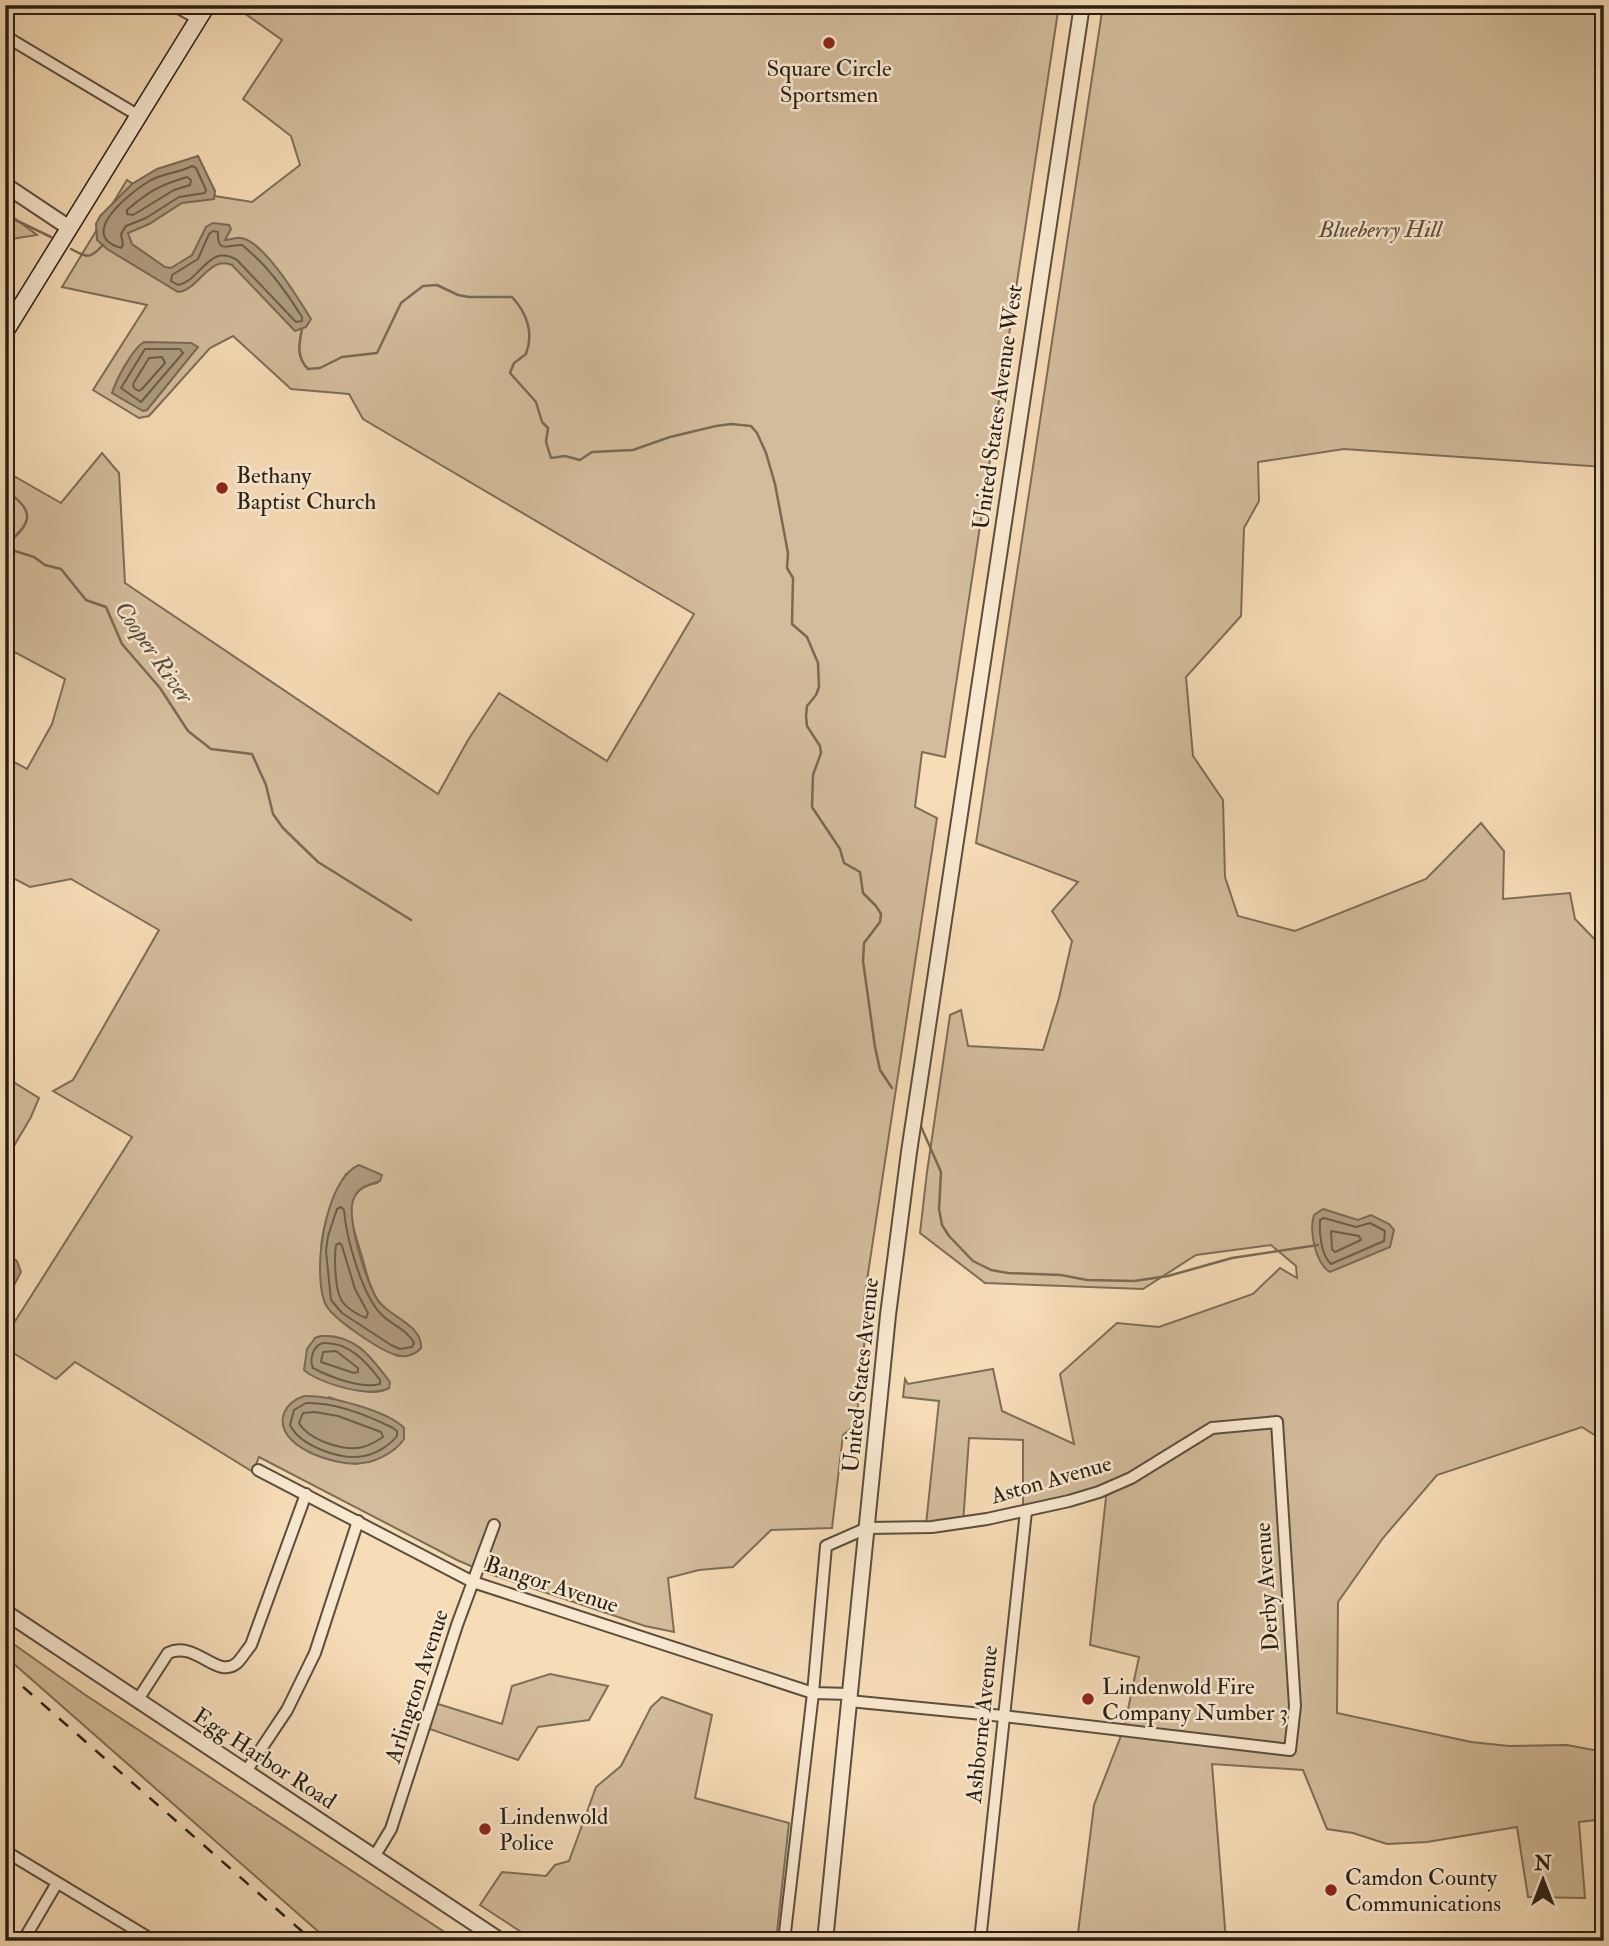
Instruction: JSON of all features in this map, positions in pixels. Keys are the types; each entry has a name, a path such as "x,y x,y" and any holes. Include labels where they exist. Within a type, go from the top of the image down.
{"main road":[{"path":"5,332 202,12"}],"street":[{"path":"173,5 202,12"},
{"name":"United States Avenue West","path":"959,816 1082,5"},
{"path":"5,36 139,116"},
{"path":"5,185 68,227"},
{"name":"United States Avenue","path":"825,1941 888,1315 909,1152 959,816"},
{"name":"Aston Avenue","path":"813,1693 826,1546 867,1528 932,1527 1026,1511 1099,1492 1131,1478 1212,1428 1277,1422"},
{"name":"Derby Avenue","path":"1277,1422 1295,1706 1290,1750"},
{"name":"Bangor Avenue","path":"258,1470 473,1581 813,1693 1290,1750"},
{"path":"137,1701 168,1653 175,1650 188,1650 220,1667 236,1664 251,1645 306,1494"},
{"name":"Ashborne Avenue","path":"980,1941 1026,1511"},
{"path":"245,1773 288,1710 315,1653 358,1521"},
{"name":"Arlington Avenue","path":"374,1857 391,1829 494,1525"},
{"name":"Egg Harbor Road","path":"5,1612 501,1941"},
{"path":"784,1941 813,1693"},
{"path":"5,1851 154,1941"},
{"path":"23,1941 57,1883"}],"green space":[{"path":"233,5 1059,5 945,757 922,752 915,807 937,818 864,1300 868,1308 856,1424 843,1435 832,1528 771,1530 733,1567 699,1570 668,1578 674,1632 645,1626 487,1573 259,1457 253,1472 75,1362 56,1379 5,1348 5,1337 132,1137 53,1091 73,1080 159,930 71,879 30,887 5,874 5,757 27,769 52,724 65,679 5,647 5,471 61,503 102,453 119,473 125,583 438,794 468,740 499,693 607,761 694,614 363,419 349,394 291,389 233,336 210,348 149,416 139,418 93,390 147,305 62,287 127,180 133,184 198,156 215,196 252,202 300,165 291,136 243,99 282,40","holes":["346,1174 378,1183 357,1193 352,1201 352,1221 374,1294 385,1308 414,1330 398,1356 347,1325 324,1301 322,1238 328,1214","333,1336 345,1339 363,1350 378,1367 389,1388 371,1392 340,1385 315,1338","329,1397 401,1425 404,1429 395,1449 374,1460 355,1464 322,1456 286,1432 283,1420"]},
{"name":"Blueberry Hill","path":"1103,5 1604,5 1604,467 1344,449 1258,462 1259,501 1244,528 1241,616 1186,677 1193,756 1223,800 1225,877 1238,916 1295,931 1426,879 1481,823 1504,851 1503,899 1570,893 1575,919 1604,949 1604,1441 1582,1427 1437,1475 1383,1538 1338,1602 1337,1713 1471,1742 1509,1746 1567,1745 1604,1752 1604,1819 1579,1822 1585,1898 1528,1897 1517,1827 1427,1842 1387,1844 1353,1833 1327,1829 1303,1770 1212,1764 1226,1941 1077,1941 1094,1805 1124,1728 1139,1657 1090,1645 1107,1488 1023,1513 1023,1440 969,1438 963,1524 926,1525 939,1401 903,1397 905,1379 908,1384 993,1369 1002,1411 1074,1444 1060,1374 1117,1323 1159,1327 1253,1294 1280,1268 1297,1278 1296,1266 1271,1245 1196,1255 1143,1289 985,1283 920,1233 950,1015 961,1010 968,1046 1043,1050 1072,941 1052,911 1078,882 976,843"},
{"path":"5,211 37,235 5,240"},
{"path":"5,1077 39,1098 5,1161"},
{"path":"5,1638 84,1694 458,1941 329,1941 5,1656"},
{"path":"550,1674 608,1686 589,1720 538,1727 518,1760 424,1727 432,1702 502,1724 512,1686"},
{"path":"662,1697 712,1715 695,1798 789,1823 776,1941 535,1941 480,1905 502,1872 546,1876 555,1865 569,1861 596,1787 621,1766 651,1707"}],"water":[{"path":"198,156 215,191 214,199 182,203 149,224 128,233 132,244 165,267 171,268 192,255 206,227 213,223 229,225 231,229 225,240 239,238 260,249 290,286 311,319 306,327 295,331 232,265 217,265 192,286 178,292 107,249 97,240 96,224 100,216 132,184 157,169"},
{"path":"144,342 191,343 198,347 147,410 143,411 112,393 130,358"},
{"path":"359,1165 382,1175 380,1181 362,1188 354,1198 352,1220 359,1251 379,1302 412,1328 420,1340 421,1348 410,1355 399,1356 389,1352 358,1334 330,1311 322,1291 321,1251 330,1207 337,1188 347,1174"},
{"path":"1323,1209 1358,1220 1371,1215 1389,1224 1394,1230 1390,1247 1330,1272 1320,1261 1313,1237 1314,1215"},
{"path":"5,1252 17,1261 21,1272 5,1296"},
{"path":"321,1336 343,1339 361,1349 390,1382 389,1388 381,1391 360,1391 337,1386 309,1374 304,1370 307,1349 315,1338"},
{"path":"304,1396 342,1401 372,1410 404,1428 404,1439 386,1455 362,1463 338,1462 309,1452 288,1436 283,1425 284,1413 288,1407"}],"waterway":[{"path":"5,215 51,237"},
{"path":"71,249 88,256 103,245"},
{"path":"302,329 299,345 302,360 308,369 320,368 342,357 377,353 401,303 423,286 437,285 469,297 512,297 528,324 529,338 526,354 514,363 510,373 536,402 542,422 548,428 546,442 551,458 565,456 580,460 592,452 633,450 670,437 731,424 751,426 757,433 775,484 788,553 787,568 793,578 792,624 807,637 818,663 819,687 807,706 806,716 807,726 820,746 821,753 813,775 812,807 840,849 844,863 860,872 863,893 881,914 880,922 864,943 863,961 880,1070 892,1088"},
{"path":"5,490 23,505 27,518 21,531 5,546"},
{"name":"Cooper River","path":"5,548 61,569 86,600 106,607 122,644 160,688 188,731 211,749 252,754 266,785 273,814 283,828 318,862 411,920"},
{"path":"919,1122 941,1172 939,1209 942,1225 973,1261 991,1270 1061,1275 1087,1280 1134,1281 1168,1276 1232,1258 1318,1245"}],"railway":[{"path":"5,1671 313,1941"}],"place":[{"name":"Square Circle Sportsmen","path":"829,43"},
{"name":"Bethany Baptist Church","path":"222,488"},
{"name":"Lindenwold Fire Company Number 3","path":"1088,1699"},
{"name":"Lindenwold Police","path":"485,1829"},
{"name":"Camdon County Communications","path":"1331,1890"}]}
